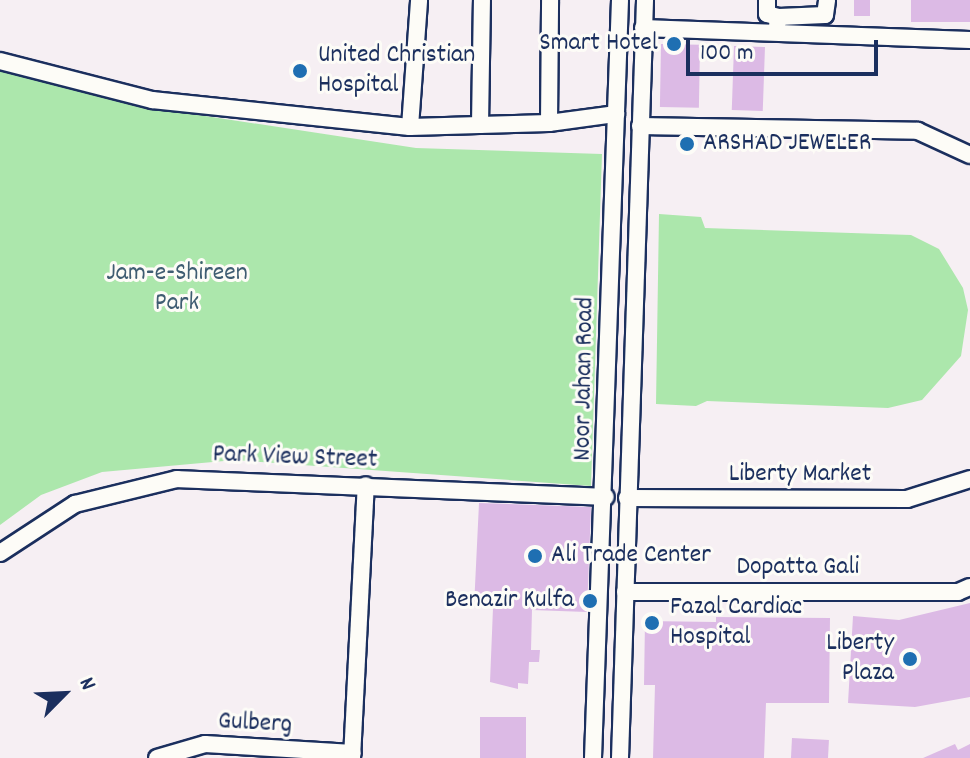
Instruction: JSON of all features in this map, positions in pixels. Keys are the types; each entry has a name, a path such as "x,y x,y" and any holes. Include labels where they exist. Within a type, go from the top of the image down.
{"street":[{"path":"410,127 419,0"},
{"path":"480,125 482,0"},
{"path":"549,123 550,0"},
{"name":"Noor Jahan Road","path":"593,758 606,497 620,0"},
{"name":"Noor Jahan Road","path":"620,758 645,0"},
{"path":"767,0 767,14 779,17 825,15 827,0"},
{"path":"775,35 779,17"},
{"path":"643,28 967,43"},
{"path":"0,61 152,100 410,127 549,123 616,114"},
{"path":"640,126 918,131 970,155"},
{"name":"Park View Street","path":"0,553 75,504 145,484 214,478 606,497"},
{"name":"Liberty Market","path":"627,498 907,499 970,479"},
{"path":"352,755 366,485"},
{"name":"Dopatta Gali","path":"625,592 958,592 970,587"},
{"name":"Gulberg","path":"157,758 205,744 352,755"}],"green space":[{"name":"Jam-e-Shireen Park","path":"0,69 153,108 416,148 602,154 591,486 235,460 102,472 41,495 0,525"},
{"path":"659,214 701,217 705,228 911,235 939,249 963,288 968,310 961,356 922,400 888,408 707,401 696,406 656,404"}],"building":[{"path":"854,0 870,0 870,16 854,16"},
{"path":"911,0 970,0 970,22 911,22"},
{"name":"Smart Hotel","path":"661,44 700,45 699,108 660,107"},
{"path":"734,46 765,47 763,111 732,110"},
{"name":"Ali Trade Center","path":"479,503 591,507 587,612 532,610 531,650 540,650 539,662 529,662 528,684 518,683 518,689 490,682 493,608 474,607"},
{"name":"Liberty Plaza","path":"970,603 970,697 915,707 848,703 853,616 899,620"},
{"path":"716,617 830,618 829,703 766,703 764,758 653,758 655,685 644,685 645,621 716,622"},
{"path":"480,717 526,717 526,758 480,758"},
{"path":"792,738 829,740 828,758 791,758"},
{"path":"955,744 958,750 970,744 970,758 923,758"}],"place":[{"name":"Smart Hotel","path":"674,44"},
{"name":"United Christian Hospital","path":"300,71"},
{"name":"ARSHAD JEWELER","path":"687,144"},
{"name":"Ali Trade Center","path":"535,556"},
{"name":"Benazir Kulfa","path":"590,601"},
{"name":"Fazal Cardiac Hospital","path":"652,623"},
{"name":"Liberty Plaza","path":"910,659"}]}
